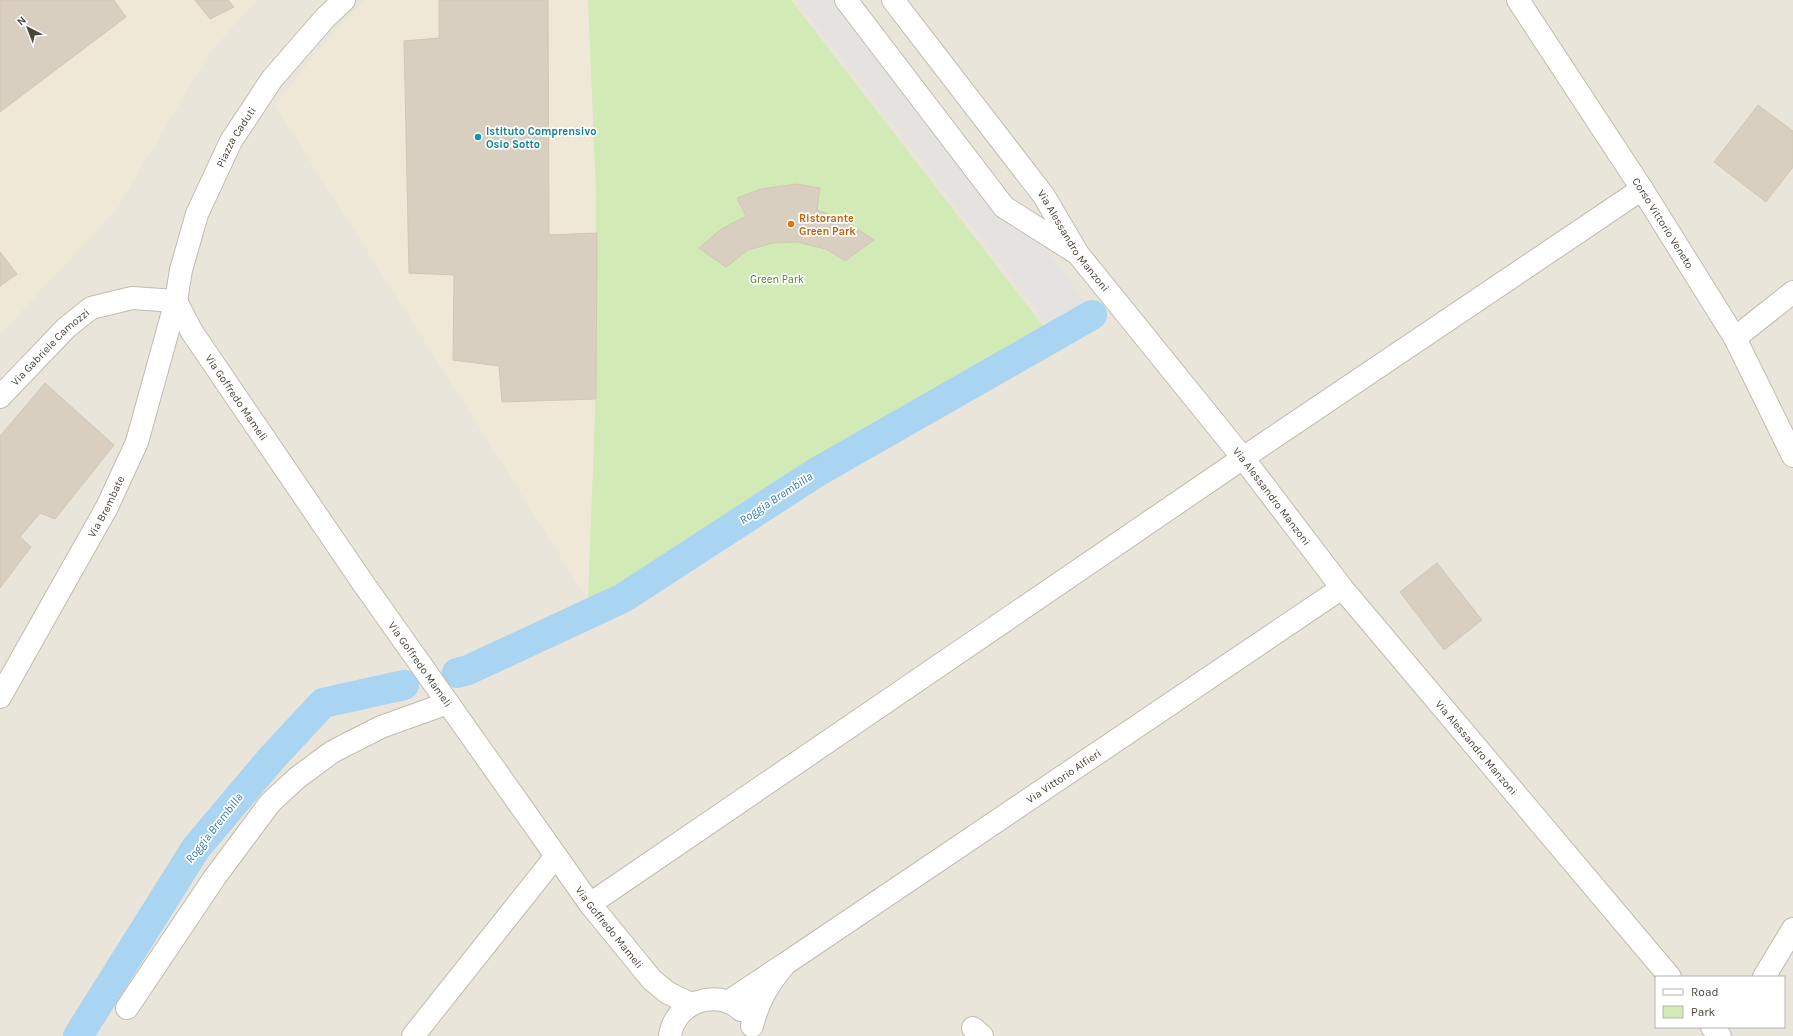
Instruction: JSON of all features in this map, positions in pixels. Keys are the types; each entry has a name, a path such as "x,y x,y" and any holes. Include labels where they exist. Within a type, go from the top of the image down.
{"street":[{"name":"Piazza Caduti","path":"176,301 181,270 197,214 231,141 272,79 325,18 344,0"},
{"path":"846,0 1004,207 1078,254"},
{"name":"Via Alessandro Manzoni","path":"893,0 1044,196 1078,254 1243,458 1342,588 1669,976"},
{"name":"Corso Vittorio Veneto","path":"1518,0 1642,189 1735,338 1793,456"},
{"path":"590,904 1243,458 1642,189"},
{"path":"1735,338 1793,292"},
{"name":"Via Gabriele Camozzi","path":"0,397 66,328 91,308 132,298 176,301"},
{"name":"Via Brembate","path":"0,697 107,507 137,442 176,301"},
{"name":"Via Goffredo Mameli","path":"176,301 192,332 363,583 590,904 652,980 668,992 691,1004"},
{"name":"Via Vittorio Alfieri","path":"728,1002 1342,588"},
{"path":"127,1008 215,877 270,803 297,778 332,752 381,727 448,703"},
{"path":"413,1036 556,856"},
{"path":"1765,976 1793,929"},
{"name":"Via Vittorio Alfieri","path":"753,1031 757,1006 768,984 785,964"},
{"path":"670,1036 674,1022 691,1004 703,1000 716,999 728,1002 738,1008 746,1016 753,1031"},
{"path":"1713,1028 1720,1036"}],"shaded area":[{"path":"0,0 1793,0 1793,1036 0,1036"},
{"path":"0,0 257,0 210,52 116,210 0,334"},
{"path":"365,0 588,0 600,286 588,601 275,106 318,50"},
{"path":"796,0 857,0 1089,306 1050,328"}],"green space":[{"name":"Green Park","path":"588,0 791,0 1047,331 588,601 595,416 596,189"}],"building":[{"path":"0,0 114,0 126,17 0,112"},
{"path":"195,0 228,0 234,7 210,19"},
{"name":"Istituto Comprensivo Osio Sotto","path":"439,0 548,0 549,235 597,233 596,399 502,402 499,366 453,360 454,275 409,273 404,41 439,38"},
{"path":"1758,105 1793,131 1793,167 1766,202 1714,162"},
{"name":"Ristorante Green Park","path":"797,184 820,188 817,210 843,219 874,240 845,261 826,249 797,242 773,243 748,250 726,267 699,248 720,230 746,216 737,198 761,189"},
{"path":"0,252 17,274 0,286"},
{"path":"45,383 114,445 55,519 40,513 20,537 31,547 0,588 0,436"},
{"path":"1437,563 1482,620 1444,650 1400,592"}],"waterway":[{"name":"Roggia Brembilla","path":"457,673 468,670 623,598 817,472 1092,315"},
{"name":"Roggia Brembilla","path":"78,1036 196,848 271,759 323,703 404,685"}],"place":[{"name":"Istituto Comprensivo Osio Sotto","path":"478,137"},
{"name":"Ristorante Green Park","path":"791,224"}]}
